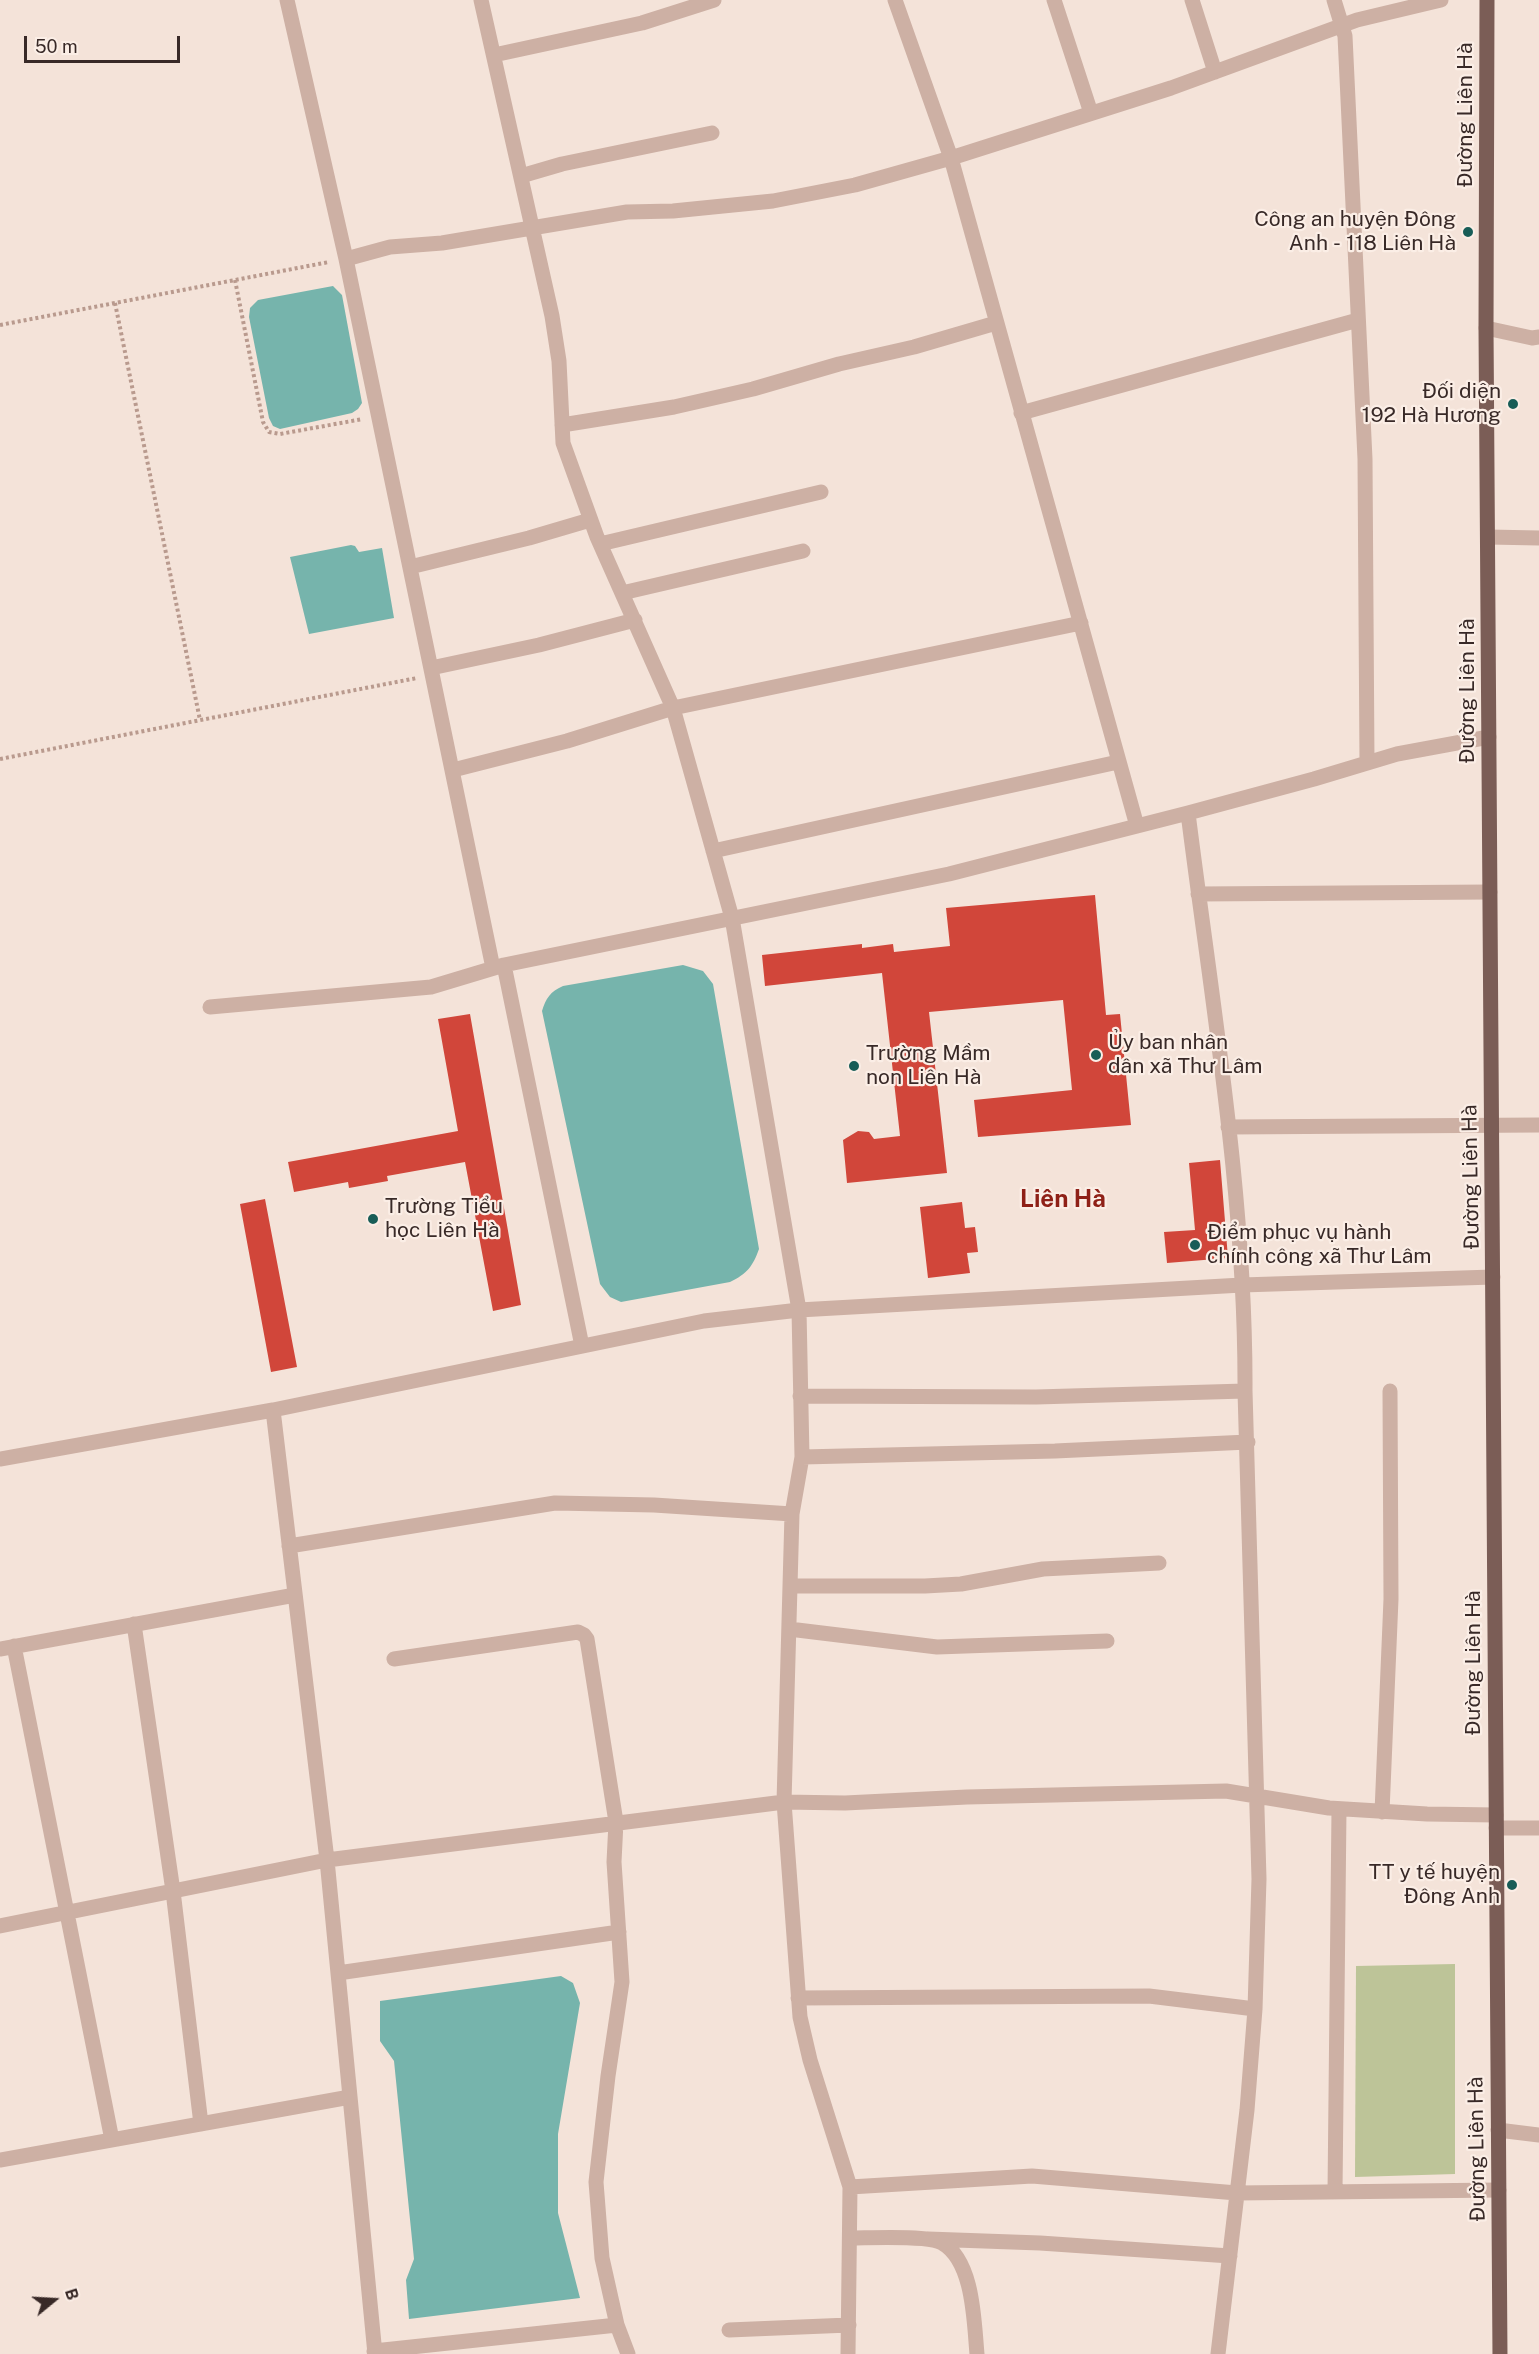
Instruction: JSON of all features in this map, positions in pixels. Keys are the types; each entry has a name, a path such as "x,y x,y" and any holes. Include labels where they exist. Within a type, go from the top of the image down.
{"main road":[{"name":"Đường Liên Hà","path":"1487,0 1486,328 1500,2354"}],"street":[{"path":"287,0 346,259 431,671 582,1346"},
{"path":"481,0 533,227 559,361 563,443 590,520 673,708 732,918 799,1310 802,1457 792,1514 784,1802 798,1998 810,2060 850,2187 848,2354"},
{"path":"494,55 642,23 714,0"},
{"path":"895,0 951,158 1059,554 1081,623 1137,826"},
{"path":"1054,0 1091,113"},
{"path":"1192,0 1215,72"},
{"path":"1334,0 1343,26 1365,459 1367,763"},
{"path":"346,259 390,247 442,243 627,212 674,211 773,201 855,185 951,158 1091,113 1343,26 1441,0"},
{"path":"521,176 562,164 712,134"},
{"path":"1021,412 1358,320"},
{"path":"562,425 674,407 730,394 914,347 996,323"},
{"path":"1486,328 1532,338 1539,337"},
{"path":"600,544 821,492"},
{"path":"410,567 529,538 590,520"},
{"path":"1488,537 1539,538"},
{"path":"622,592 803,551"},
{"path":"431,671 635,620"},
{"path":"453,770 567,741 673,708 1081,623"},
{"path":"210,1007 430,987 498,966 949,874 1188,813 1397,754 1489,737"},
{"path":"713,851 1118,762"},
{"path":"1188,813 1228,1127 1245,1325 1259,1879 1255,2009 1238,2193 1218,2354"},
{"path":"1198,894 1490,892"},
{"path":"1228,1127 1539,1125"},
{"path":"0,1459 273,1410 704,1321 799,1310 1242,1285 1493,1277"},
{"path":"800,1396 1036,1397 1245,1391"},
{"path":"1382,1812 1391,1599 1390,1391"},
{"path":"273,1410 327,1860 375,2352 617,2325"},
{"path":"802,1457 1055,1451 1248,1442"},
{"path":"289,1546 555,1503 654,1504 792,1514"},
{"path":"790,1586 961,1584 1043,1569 1159,1563"},
{"path":"112,2140 68,1912 7,1647 295,1595"},
{"path":"134,1624 173,1891 201,2124"},
{"path":"789,1629 936,1647 1107,1641"},
{"path":"394,1659 578,1632 584,1635 589,1647 616,1822 614,1862 622,1982 596,2182 602,2258 617,2325 628,2354"},
{"path":"0,1926 327,1860 784,1802 845,1803 979,1796 1226,1791 1339,1809 1496,1821 1539,1828"},
{"path":"1335,2192 1339,1809"},
{"path":"338,1973 619,1932"},
{"path":"798,1998 1149,1996 1255,2009"},
{"path":"0,2160 350,2097"},
{"path":"1498,2130 1539,2135"},
{"path":"850,2187 1032,2176 1238,2193 1499,2190"},
{"path":"851,2238 1040,2243 1230,2256"},
{"path":"928,2240 942,2243 953,2253 961,2266 972,2302 976,2354"},
{"path":"729,2330 849,2325"}],"path":[{"path":"0,325 346,259"},
{"path":"235,280 263,422 269,432 280,434 379,417"},
{"path":"115,303 200,720"},
{"path":"0,759 431,671"}],"green space":[{"path":"1455,1964 1455,2174 1355,2177 1356,1966"}],"water":[{"path":"333,286 342,295 362,403 352,413 280,429 273,426 269,418 249,317 250,308 258,300"},
{"path":"355,546 359,552 382,548 394,618 309,634 290,557"},
{"path":"683,965 703,971 713,984 759,1249 749,1269 730,1282 621,1302 610,1297 600,1284 542,1011 549,996 563,986"},
{"path":"561,1976 573,1983 580,2003 558,2134 558,2213 580,2298 409,2319 406,2280 414,2259 394,2061 380,2041 380,2001"}],"building":[{"path":"1095,895 1106,1015 1120,1014 1131,1125 978,1137 974,1100 1072,1090 1063,1000 929,1012 947,1173 847,1183 843,1140 858,1131 869,1132 874,1139 900,1136 882,973 765,986 762,955 862,944 862,948 893,944 894,952 950,946 946,908"},
{"path":"470,1014 521,1305 493,1311 465,1162 387,1176 388,1181 349,1188 348,1182 294,1192 288,1162 458,1131 438,1019"},
{"path":"1220,1160 1228,1258 1167,1263 1164,1232 1195,1230 1189,1163"},
{"path":"265,1199 297,1367 271,1372 240,1204"},
{"path":"962,1202 965,1228 975,1227 978,1252 967,1253 970,1273 928,1278 920,1207"}],"place":[{"name":"Công an huyện Đông Anh - 118 Liên Hà","path":"1468,232"},
{"name":"Đối diện 192 Hà Hương","path":"1513,404"},
{"name":"Ủy ban nhân dân xã Thư Lâm","path":"1096,1055"},
{"name":"Trường Mầm non Liên Hà","path":"854,1066"},
{"name":"Trường Tiểu học Liên Hà","path":"373,1219"},
{"name":"Điểm phục vụ hành chính công xã Thư Lâm","path":"1195,1245"},
{"name":"TT y tế huyện Đông Anh","path":"1512,1885"}],"district":[{"name":"Liên Hà","path":"1063,1200"}]}
